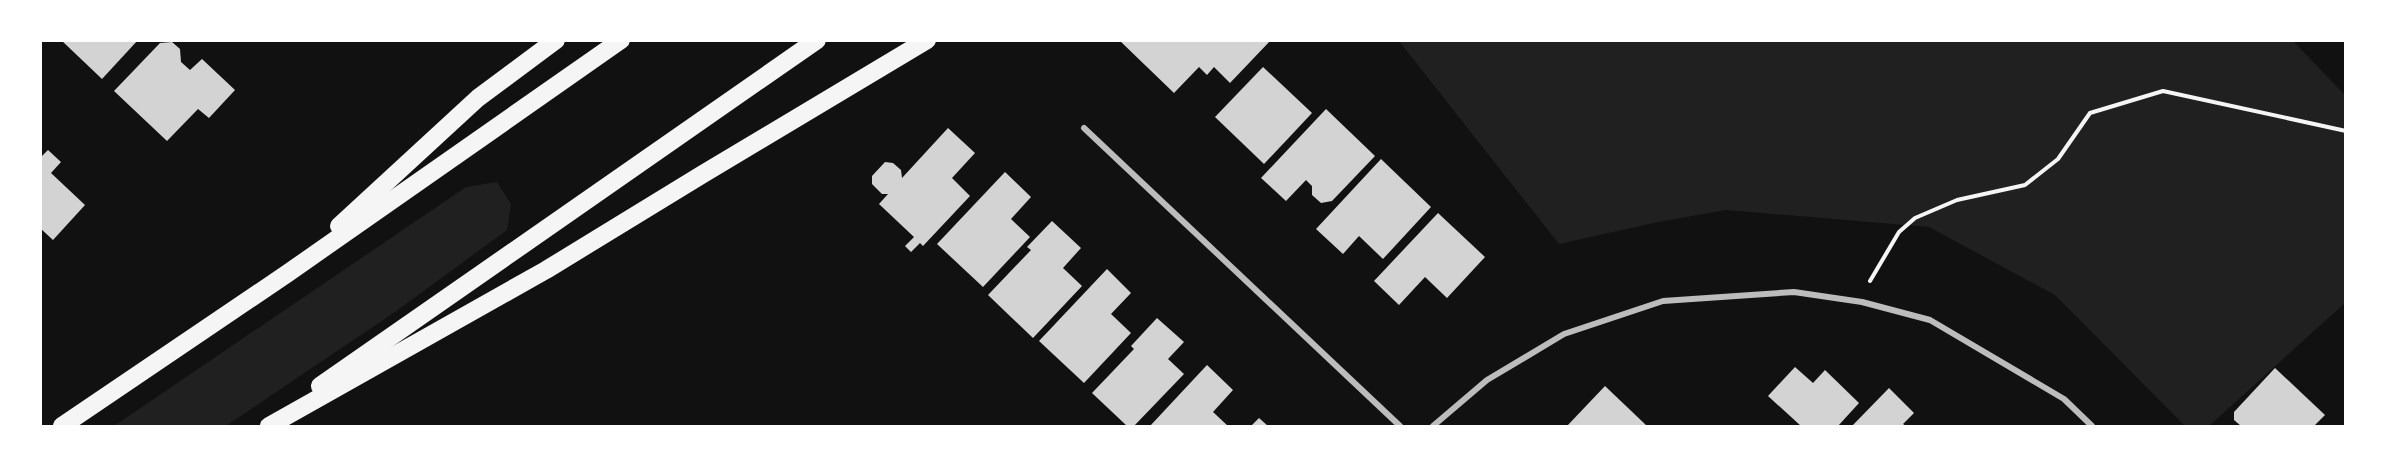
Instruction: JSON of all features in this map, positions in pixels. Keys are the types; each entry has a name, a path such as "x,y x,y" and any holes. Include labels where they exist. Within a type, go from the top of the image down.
{"highway":[{"path":"288,273 478,98 556,40"},
{"path":"62,426 288,273 621,40"},
{"path":"262,426 816,40"},
{"path":"269,426 546,270 927,40"}],"street":[{"path":"1084,128 1400,426"},
{"path":"1433,426 1487,380 1564,334 1663,301 1794,292 1862,302 1930,320 2064,399 2092,426"}],"path":[{"path":"1872,277 1899,232 1915,218 1957,200 2025,185 2058,159 2090,113 2163,91 2346,130"}],"shaded area":[{"path":"1399,41 2293,41 2345,95 2345,303 2209,426 2185,426 2055,295 1929,227 1726,210 1658,222 1559,244"},
{"path":"497,182 511,204 507,230 395,312 226,426 114,426 466,187"}],"building":[{"path":"61,40 138,40 102,79"},
{"path":"1119,40 1271,40 1230,83 1214,67 1207,75 1199,67 1174,93"},
{"path":"172,42 180,49 181,62 190,70 202,59 235,90 209,118 198,109 167,141 114,91 160,43"},
{"path":"1263,67 1312,113 1264,164 1215,117"},
{"path":"1326,109 1375,156 1332,201 1321,203 1312,195 1312,186 1306,180 1286,201 1261,178"},
{"path":"948,128 975,153 952,178 970,196 923,246 920,243 911,252 905,246 914,237 879,204 888,194 882,194 872,184 872,176 885,162 893,163 901,170 902,178"},
{"path":"48,150 61,162 51,173 85,205 53,240 40,228 40,158"},
{"path":"1381,159 1431,207 1383,259 1359,236 1343,254 1316,229"},
{"path":"1005,172 1031,197 1011,219 1030,237 983,287 937,244"},
{"path":"1438,213 1485,257 1447,298 1425,277 1399,305 1374,281"},
{"path":"1052,221 1081,248 1063,268 1082,286 1033,338 988,295 1031,250 1027,247"},
{"path":"1107,269 1131,293 1111,314 1131,333 1084,383 1039,341"},
{"path":"1157,318 1184,342 1168,359 1184,374 1134,426 1127,426 1092,393 1134,349 1131,346"},
{"path":"1207,365 1233,390 1213,412 1228,426 1150,426"},
{"path":"1795,367 1813,383 1825,370 1859,403 1838,426 1801,426 1768,396"},
{"path":"2275,368 2325,415 2314,426 2241,426 2234,420 2234,412"},
{"path":"1605,386 1647,426 1567,426"},
{"path":"1889,388 1914,413 1903,424 1906,426 1852,426"},
{"path":"1259,418 1268,426 1251,426"}]}
